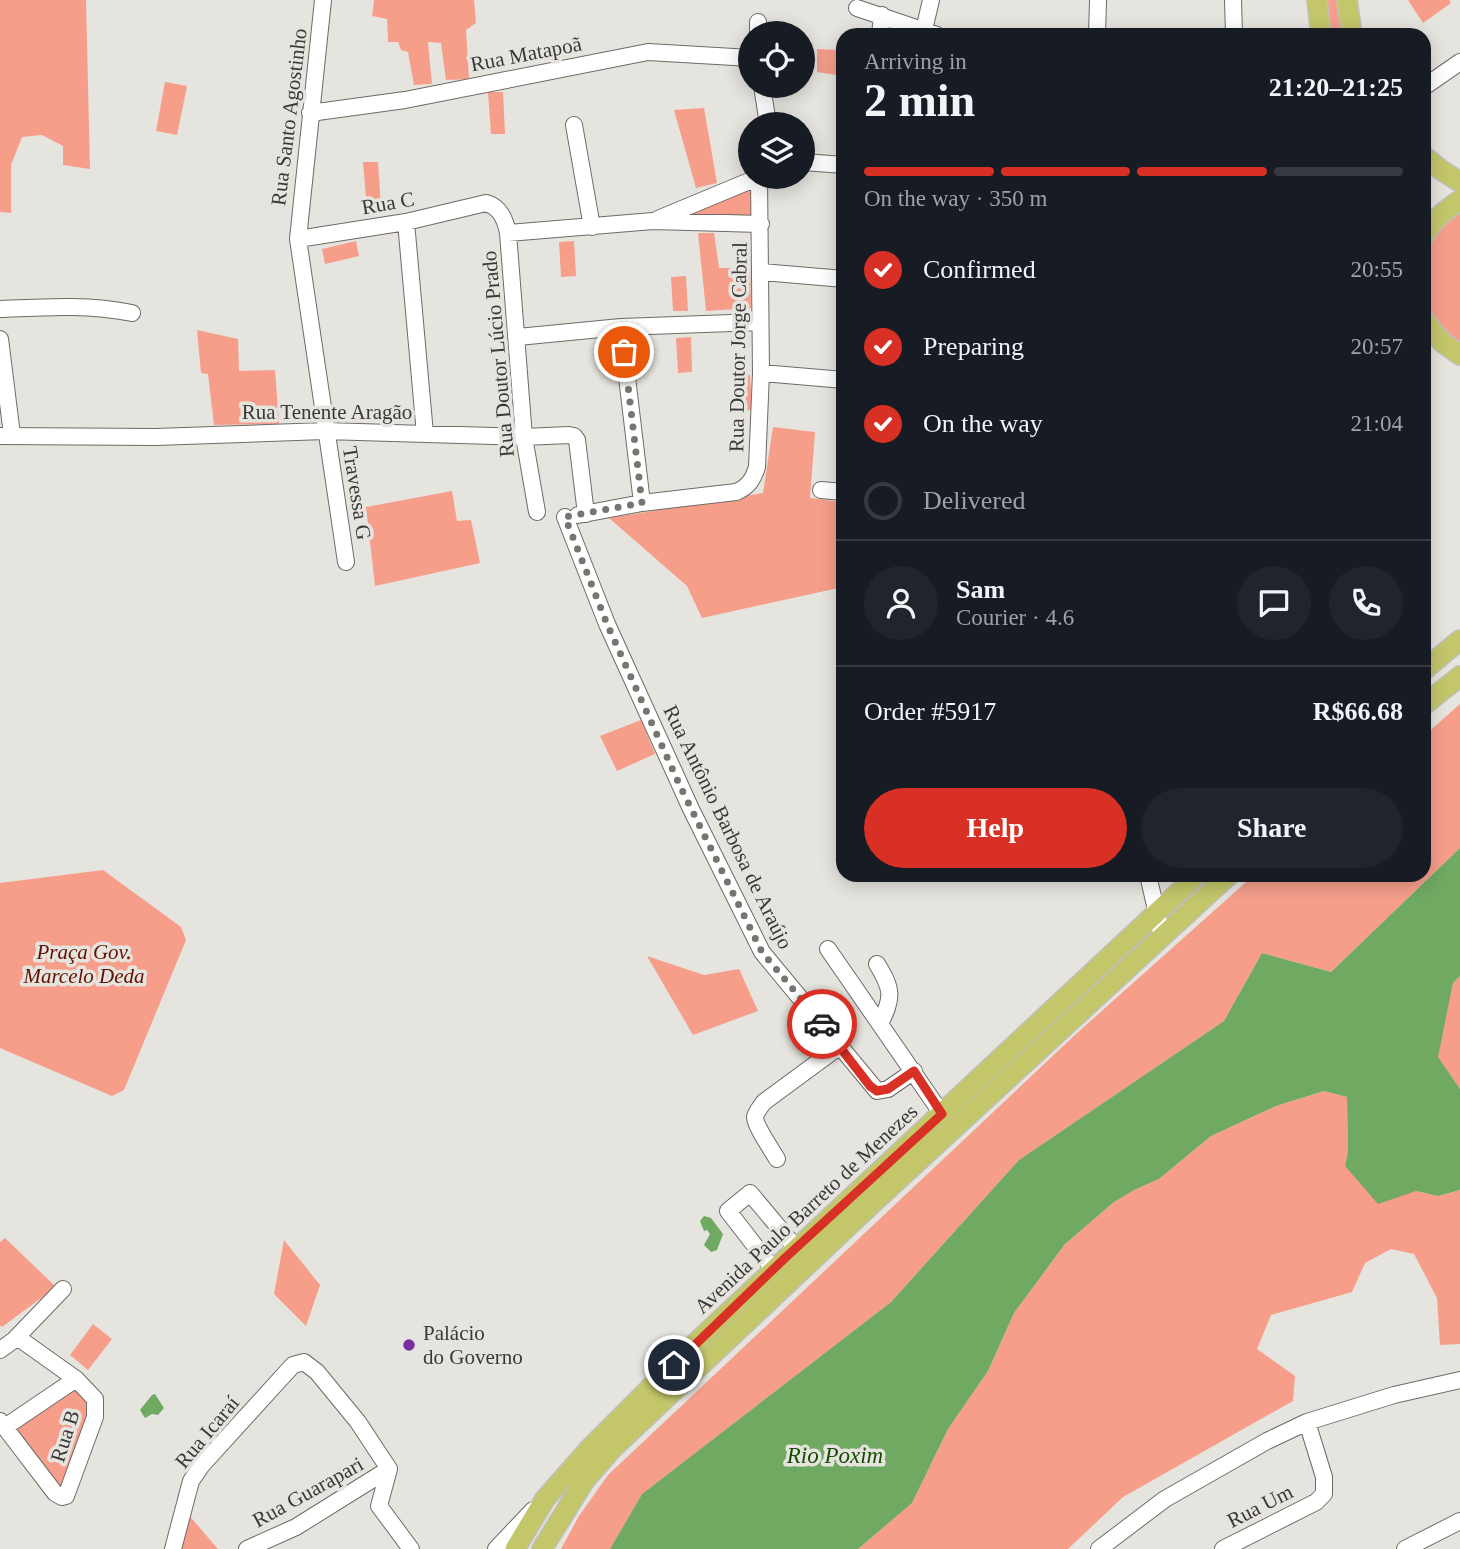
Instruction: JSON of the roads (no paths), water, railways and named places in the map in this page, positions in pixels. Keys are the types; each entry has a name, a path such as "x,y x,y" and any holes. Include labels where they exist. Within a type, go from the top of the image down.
{"main road":[{"path":"1317,0 1320,28"},
{"path":"1348,0 1351,28"},
{"path":"1431,162 1460,182"},
{"path":"1431,222 1460,200"},
{"path":"1431,329 1442,342 1460,355"},
{"path":"1431,664 1460,640"},
{"path":"1431,699 1460,676"},
{"name":"Avenida Paulo Barreto de Menezes","path":"515,1549 545,1499 590,1448 773,1269 1190,882"},
{"name":"Avenida Paulo Barreto de Menezes","path":"542,1549 585,1480 613,1448 1221,882"}],"street":[{"name":"Rua Santo Agostinho","path":"323,0 298,239 325,431"},
{"path":"930,28 931,0"},
{"path":"1097,28 1098,0"},
{"path":"1233,0 1234,28"},
{"path":"857,8 919,28"},
{"path":"881,28 882,15"},
{"name":"Rua Matapoã","path":"310,113 405,100 648,52 738,57"},
{"path":"1431,82 1460,62"},
{"path":"574,125 592,227"},
{"path":"815,163 836,164"},
{"path":"653,221 738,186"},
{"name":"Rua Doutor Jorge Cabral","path":"560,518 642,503 736,492 746,487 754,478 757,467 761,373 760,189"},
{"name":"Rua C","path":"298,239 406,222 486,203"},
{"name":"Rua Doutor Lúcio Prado","path":"486,203 501,213 508,233 524,437 537,512"},
{"path":"508,233 653,221 761,224"},
{"path":"406,222 425,434"},
{"path":"761,272 836,278"},
{"path":"0,309 69,306 132,313"},
{"path":"518,337 621,327 760,322"},
{"path":"621,327 642,503"},
{"path":"0,339 6,436"},
{"path":"761,373 836,379"},
{"name":"Rua Tenente Aragão","path":"6,436 109,437 325,431 574,436 577,440 586,514"},
{"name":"Travessa G","path":"325,431 346,562"},
{"path":"821,490 836,491"},
{"name":"Rua Antônio Barbosa de Araújo","path":"560,518 691,809 762,952 870,1086 877,1091 888,1089 914,1071"},
{"path":"1150,882 1162,936"},
{"path":"828,949 942,1114"},
{"path":"877,964 886,978 891,998 880,1024"},
{"path":"777,1159 755,1116 764,1102 840,1046"},
{"path":"773,1269 728,1211 750,1193 796,1248"},
{"path":"0,1350 17,1337 63,1289"},
{"name":"Rua B","path":"2,1424 55,1493 62,1497 69,1492 95,1417 95,1399 76,1379 17,1337"},
{"name":"Rua Icaraí","path":"173,1549 191,1482 202,1465 293,1365 304,1362 317,1372 358,1422 389,1469"},
{"path":"2,1424 76,1379"},
{"path":"1099,1549 1165,1499 1267,1441 1307,1422 1394,1395 1460,1380"},
{"name":"Rua Um","path":"1223,1549 1316,1502 1324,1494 1324,1477 1307,1422"},
{"path":"379,1506 389,1469"},
{"name":"Rua Guarapari","path":"247,1549 296,1527 389,1469"},
{"path":"360,1489 379,1506 411,1549"},
{"path":"496,1549 545,1499"},
{"path":"1405,1549 1460,1521"}],"water":[{"name":"Rio Poxim","path":"1460,848 1460,976 1453,983 1438,1057 1460,1089 1460,1190 1438,1196 1416,1191 1378,1204 1345,1166 1348,1151 1347,1097 1324,1091 1276,1106 1211,1136 1159,1179 1114,1202 1065,1244 1014,1313 988,1371 948,1429 912,1503 858,1549 610,1549 642,1494 891,1302 1019,1160 1224,1021 1262,953 1331,972 1425,882 1431,882 1431,876"},
{"path":"704,1216 711,1218 723,1234 717,1250 711,1252 704,1245 710,1234 707,1230 704,1231 700,1221"},
{"path":"155,1394 164,1408 158,1415 152,1414 145,1418 140,1410"}],"place":[{"name":"Palácio do Governo","path":"409,1345"}],"park label":[{"name":"Praça Gov. Marcelo Deda","path":"84,964"}]}
